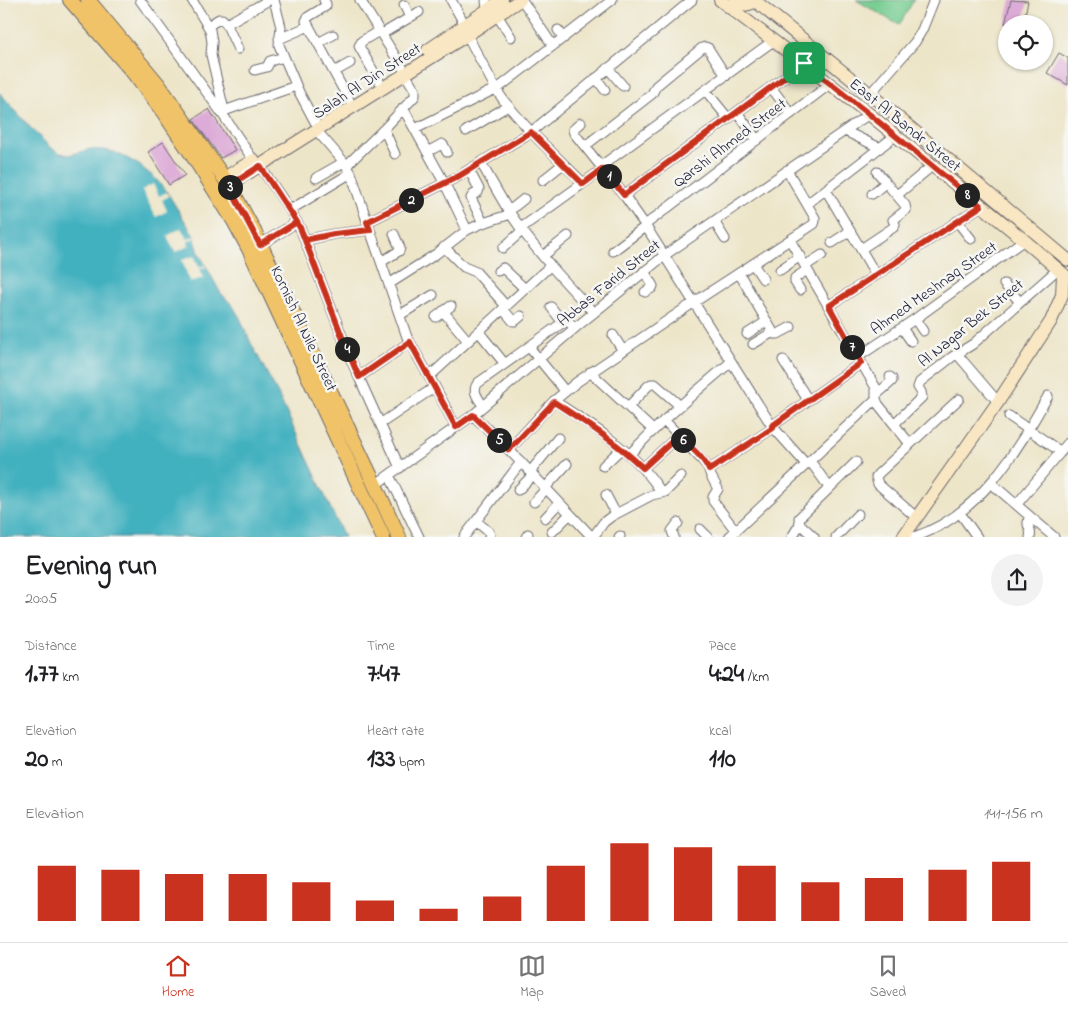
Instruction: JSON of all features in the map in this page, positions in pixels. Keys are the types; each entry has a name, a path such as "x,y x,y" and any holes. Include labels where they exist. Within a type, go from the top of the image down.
{"main road":[{"name":"Kornish Al Nile Street","path":"70,0 132,71 164,113 231,216 250,251 383,537"},
{"name":"Kornish Al Nile Street","path":"88,0 158,84 227,182 260,245 399,537"},
{"name":"Salah Al Din Street","path":"227,182 466,30 502,0"},
{"name":"Salah Al Din Street","path":"490,9 521,0"},
{"name":"East Al Bandr Street","path":"720,0 869,114 1063,274"},
{"path":"735,0 743,5 750,4 756,0"},
{"name":"East Al Bandr Street","path":"756,0 1068,260"},
{"path":"773,41 769,34 768,26 770,22 777,18"},
{"name":"Salah Al Din Street","path":"316,126 349,100 379,82 403,71"},
{"path":"191,153 202,159 218,180 227,182"},
{"path":"903,537 998,402 1051,321 1062,295 1063,274"},
{"path":"1051,321 1068,308"}],"street":[{"path":"140,0 222,111 297,222 346,347 400,468"},
{"path":"192,0 208,26 212,42 211,55 222,111"},
{"path":"208,26 220,19 230,22 269,0"},
{"path":"274,0 281,21 279,46 296,86 316,126 347,167 410,342 456,427"},
{"path":"324,0 325,7 306,18 306,20 349,100"},
{"path":"290,210 347,167 416,93 360,0"},
{"path":"451,0 496,89 508,106 583,184"},
{"path":"521,0 553,46"},
{"path":"415,129 496,89 612,0"},
{"path":"305,240 368,226 445,184 531,132 692,0"},
{"path":"870,94 915,42 934,0"},
{"path":"404,5 410,17"},
{"path":"490,9 510,36"},
{"path":"379,82 359,46 362,41 419,12"},
{"path":"226,22 238,49"},
{"path":"279,38 309,26"},
{"path":"558,30 564,38"},
{"path":"318,43 333,35"},
{"path":"503,248 522,229 773,41"},
{"path":"585,146 652,94 656,86 702,48 708,48 726,76"},
{"path":"255,70 267,67 269,61 284,57"},
{"path":"334,72 350,63"},
{"path":"624,195 804,63"},
{"path":"608,68 623,86"},
{"path":"596,78 605,90"},
{"name":"Qarshi Ahmed Street","path":"613,251 830,84"},
{"path":"222,111 296,86"},
{"path":"771,87 791,114"},
{"path":"706,90 728,118"},
{"path":"466,131 508,106"},
{"path":"403,108 445,184 467,230"},
{"path":"737,112 757,140"},
{"name":"Abbas Farid Street","path":"375,485 473,415 575,328 665,255 869,114"},
{"path":"581,123 573,131 646,225 772,427 808,462 830,487"},
{"path":"384,129 395,154"},
{"path":"845,131 880,148"},
{"path":"807,204 895,136"},
{"path":"427,152 442,144 447,152"},
{"path":"481,163 522,229 550,266 594,313"},
{"path":"543,180 563,164"},
{"path":"896,195 932,166"},
{"path":"316,178 347,167"},
{"path":"469,170 479,189 471,198 483,223"},
{"path":"509,450 565,391 590,372 816,222 787,170"},
{"path":"861,250 894,227 894,219 906,210 905,205 885,184 877,172"},
{"path":"872,194 885,184"},
{"path":"826,190 876,275"},
{"path":"389,284 436,254 467,230 510,212 524,199"},
{"path":"829,306 981,206"},
{"path":"714,220 725,239"},
{"path":"957,221 971,239"},
{"path":"260,245 297,222"},
{"path":"832,243 850,231"},
{"path":"381,262 399,251 400,248 394,234"},
{"path":"543,256 568,236"},
{"path":"790,240 876,388 878,404 910,444"},
{"name":"Ahmed Meshnaq Street","path":"709,470 772,427 902,328 1024,240"},
{"path":"444,248 464,267 478,274 513,321 521,316"},
{"path":"800,290 795,282 795,278 822,255"},
{"path":"780,270 800,256"},
{"path":"753,264 763,279"},
{"path":"429,377 550,266"},
{"path":"498,271 503,268 525,289"},
{"path":"644,271 653,286 645,292"},
{"path":"739,273 774,334 778,334 791,327"},
{"name":"Al Nagar Bek Street","path":"894,424 922,397 922,392 918,388 919,383 973,344 1020,302 1063,274"},
{"path":"1004,284 1020,302"},
{"path":"400,316 433,295"},
{"path":"551,307 563,323"},
{"path":"443,311 468,341"},
{"path":"915,319 923,331"},
{"path":"483,406 475,391 476,386 563,323 568,321 575,328"},
{"path":"747,334 767,321"},
{"path":"902,328 911,341"},
{"path":"478,332 506,364"},
{"path":"753,344 773,332"},
{"path":"613,335 622,351"},
{"path":"359,377 410,342"},
{"path":"529,347 565,391"},
{"path":"957,354 998,402"},
{"path":"783,360 808,400"},
{"path":"629,455 679,405 731,362"},
{"path":"590,372 652,430"},
{"path":"664,420 708,467 718,489 713,497 713,501 735,534 892,381 890,377"},
{"path":"628,407 651,384 655,384 679,405"},
{"path":"380,424 435,387"},
{"path":"914,537 960,513 992,483 1029,429 1048,396"},
{"path":"917,518 876,481 878,474 959,399"},
{"path":"554,402 597,430 629,455 643,468 662,493"},
{"path":"473,415 593,537 604,522 652,495 662,493 681,476"},
{"path":"1009,416 1061,452"},
{"path":"643,468 678,436"},
{"path":"518,490 558,438"},
{"path":"1016,504 1068,443"},
{"path":"603,466 621,449"},
{"path":"464,537 521,462"},
{"path":"792,537 800,524 799,521 802,515 856,462"},
{"path":"534,502 567,464"},
{"path":"389,475 418,537"},
{"path":"992,483 1054,537"},
{"path":"606,495 616,514"},
{"path":"545,518 559,503"},
{"path":"960,513 977,537"},
{"path":"552,532 570,514"},
{"path":"836,537 858,514"},
{"path":"1030,517 1028,524 1030,537"},
{"path":"476,521 489,532 489,537"},
{"path":"674,537 672,531 678,523"},
{"path":"800,524 814,537"},
{"path":"700,529 708,537"}],"green space":[{"path":"856,0 914,0 899,25"}],"water":[{"path":"0,93 51,148 69,155 90,149 114,152 139,165 155,178 167,192 194,236 199,253 220,292 233,306 240,318 278,394 344,537 0,537"}],"pier":[{"path":"153,184 159,196 167,192 169,196 162,200 167,211 156,217 142,190"},
{"path":"181,228 187,239 194,236 195,238 188,241 189,246 175,252 167,236"},
{"path":"194,256 199,267 205,265 206,267 200,269 203,278 190,282 182,260"}],"building":[{"path":"1011,0 1028,1 1025,15 1007,15"},
{"path":"1059,53 1068,58 1068,85 1047,73 1049,70 1053,70 1053,63"},
{"path":"209,109 235,150 221,158 193,119"},
{"path":"163,142 185,175 169,185 148,152"}],"route":[{"path":"804,63 624,195 603,169 583,184 531,132 445,184 367,222 370,230 324,235 305,240 301,230 297,222 260,166 229,186 260,245 297,222 359,377 410,342 456,427 473,415 509,450 554,402 602,434 643,468 678,436 698,455 709,470 773,428 772,426 861,363 829,306 981,206 804,63"}]}
